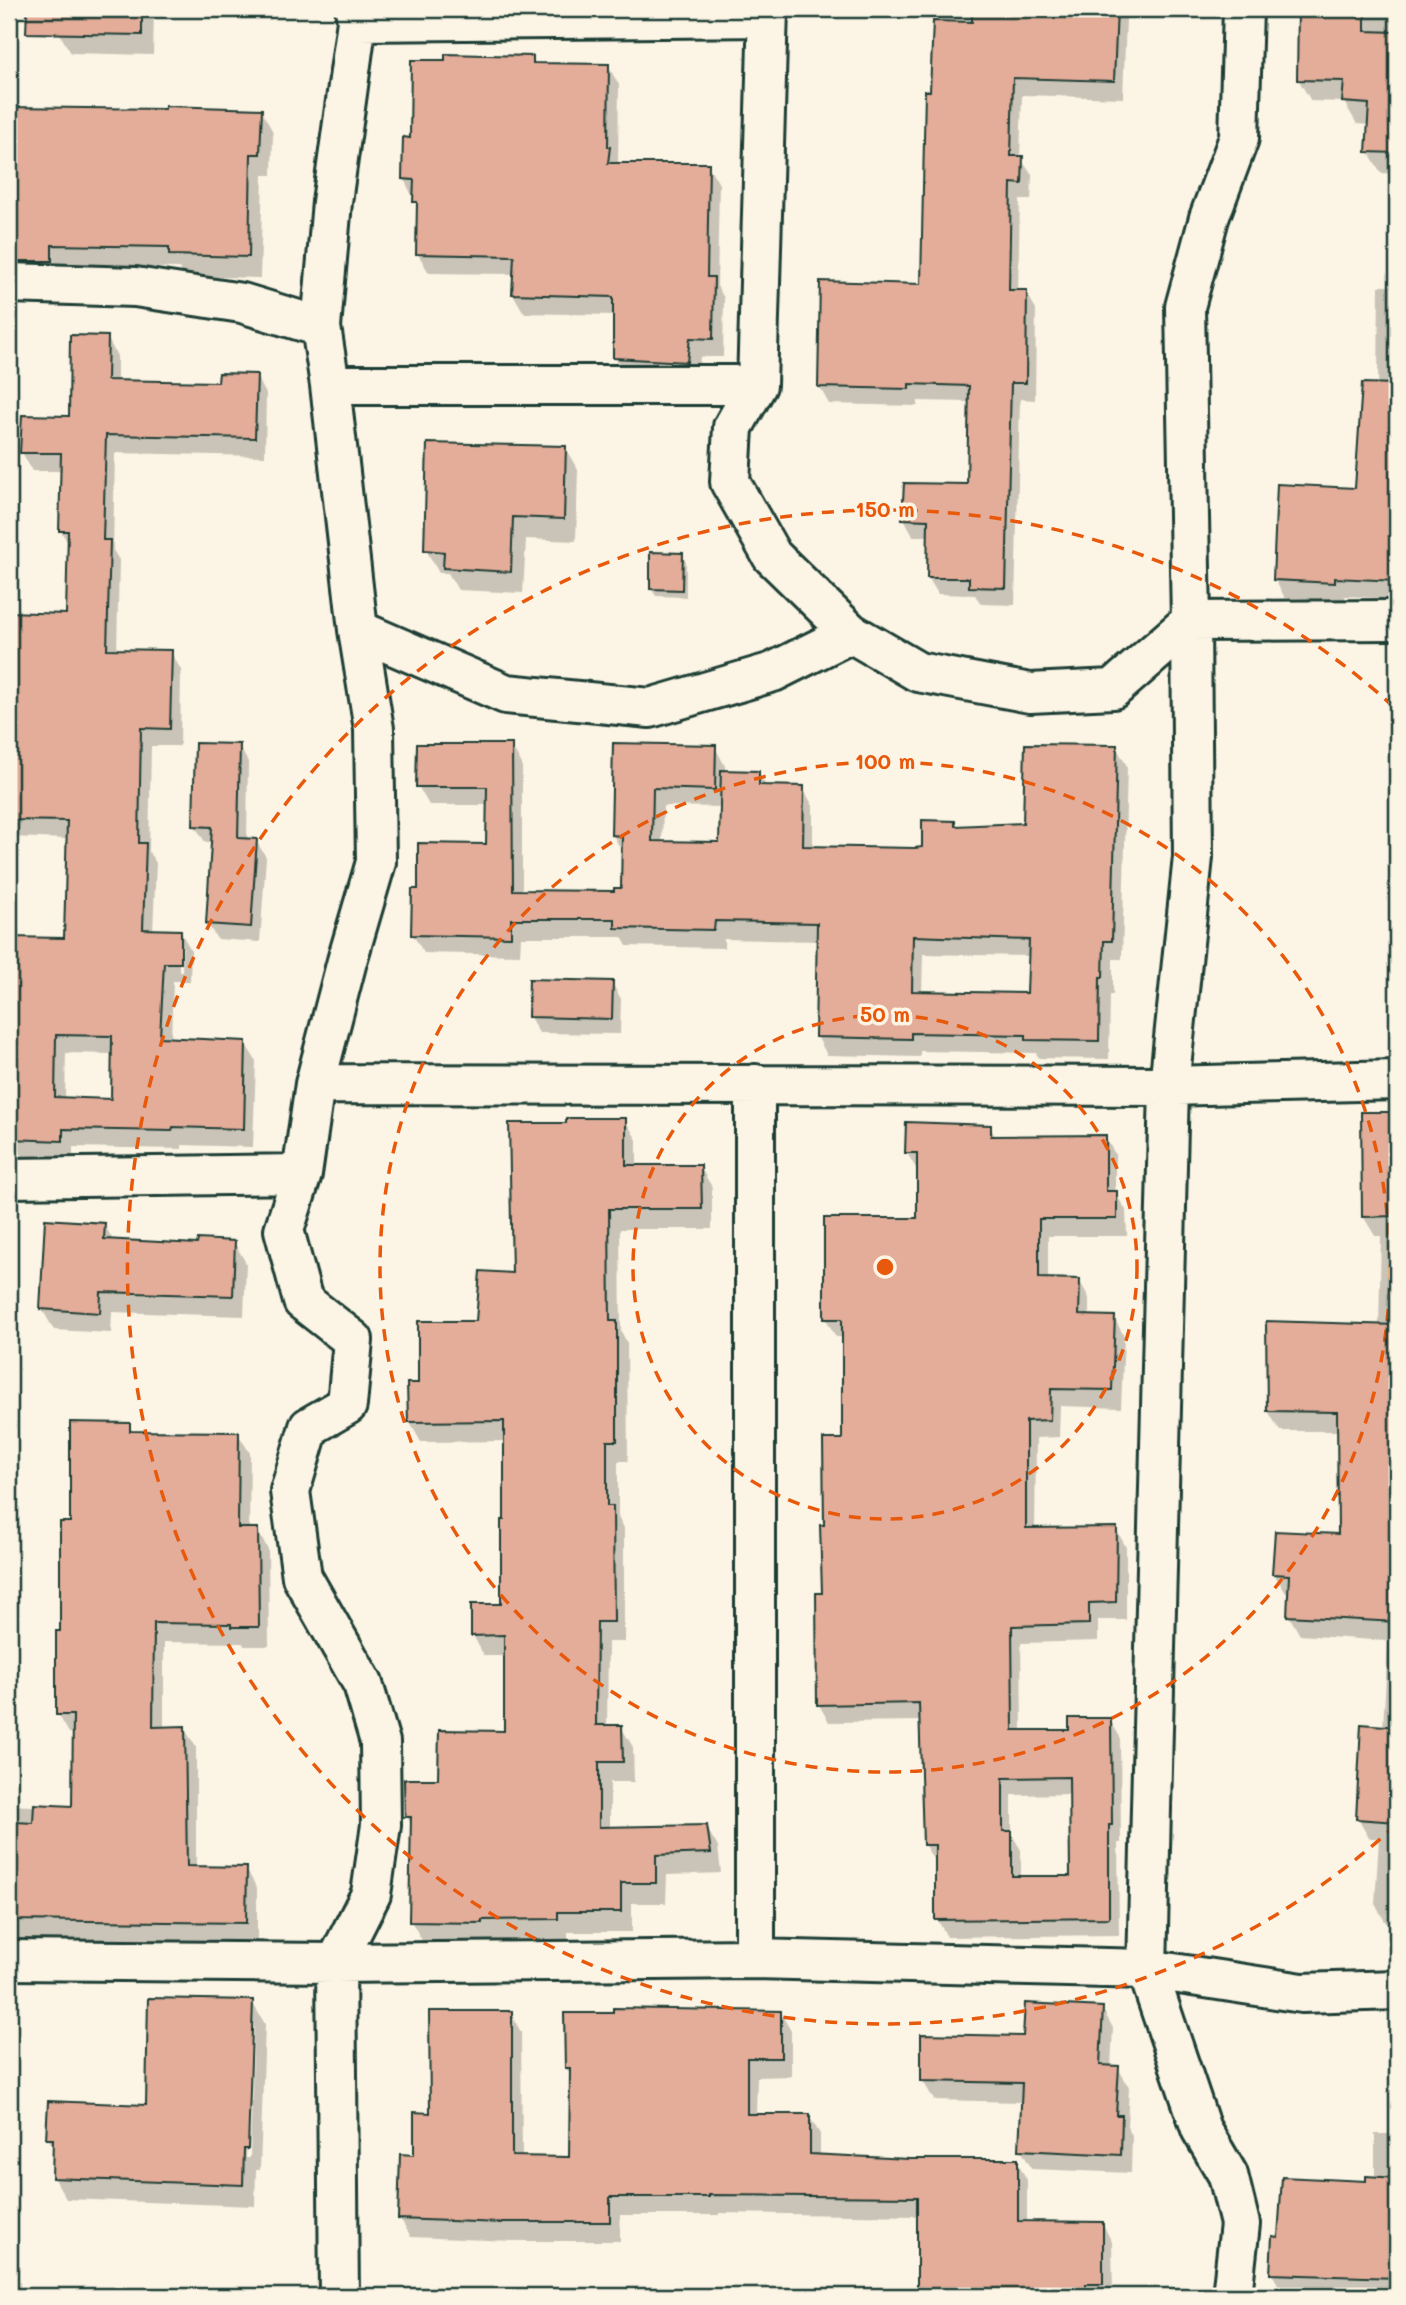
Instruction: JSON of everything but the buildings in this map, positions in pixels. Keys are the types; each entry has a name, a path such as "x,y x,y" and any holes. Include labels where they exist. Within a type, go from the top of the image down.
{"street":[{"path":"1233,2296 1240,2224 1228,2175 1201,2129 1147,1969 1169,1086 1193,857 1185,307 1209,218 1239,138 1242,9"},
{"path":"339,2296 336,1963 371,1894 380,1825 380,1742 363,1684 302,1577 290,1492 310,1427 347,1405 353,1340 303,1301 284,1230 302,1174 315,1084 346,961 376,862 374,729 358,630 321,327 332,202 356,15 768,13 757,385 733,427 730,482 772,556 851,633 918,672 1030,694 1113,689 1191,621 1397,620"},
{"path":"9,283 135,287 242,303 321,327"},
{"path":"330,385 757,385"},
{"path":"358,630 506,694 650,708 773,672 851,633"},
{"path":"315,1084 1169,1086 1397,1080"},
{"path":"755,1084 755,1959"},
{"path":"9,1178 302,1174"},
{"path":"9,1960 336,1963 755,1959 1147,1969 1302,1993 1397,1990"}]}
